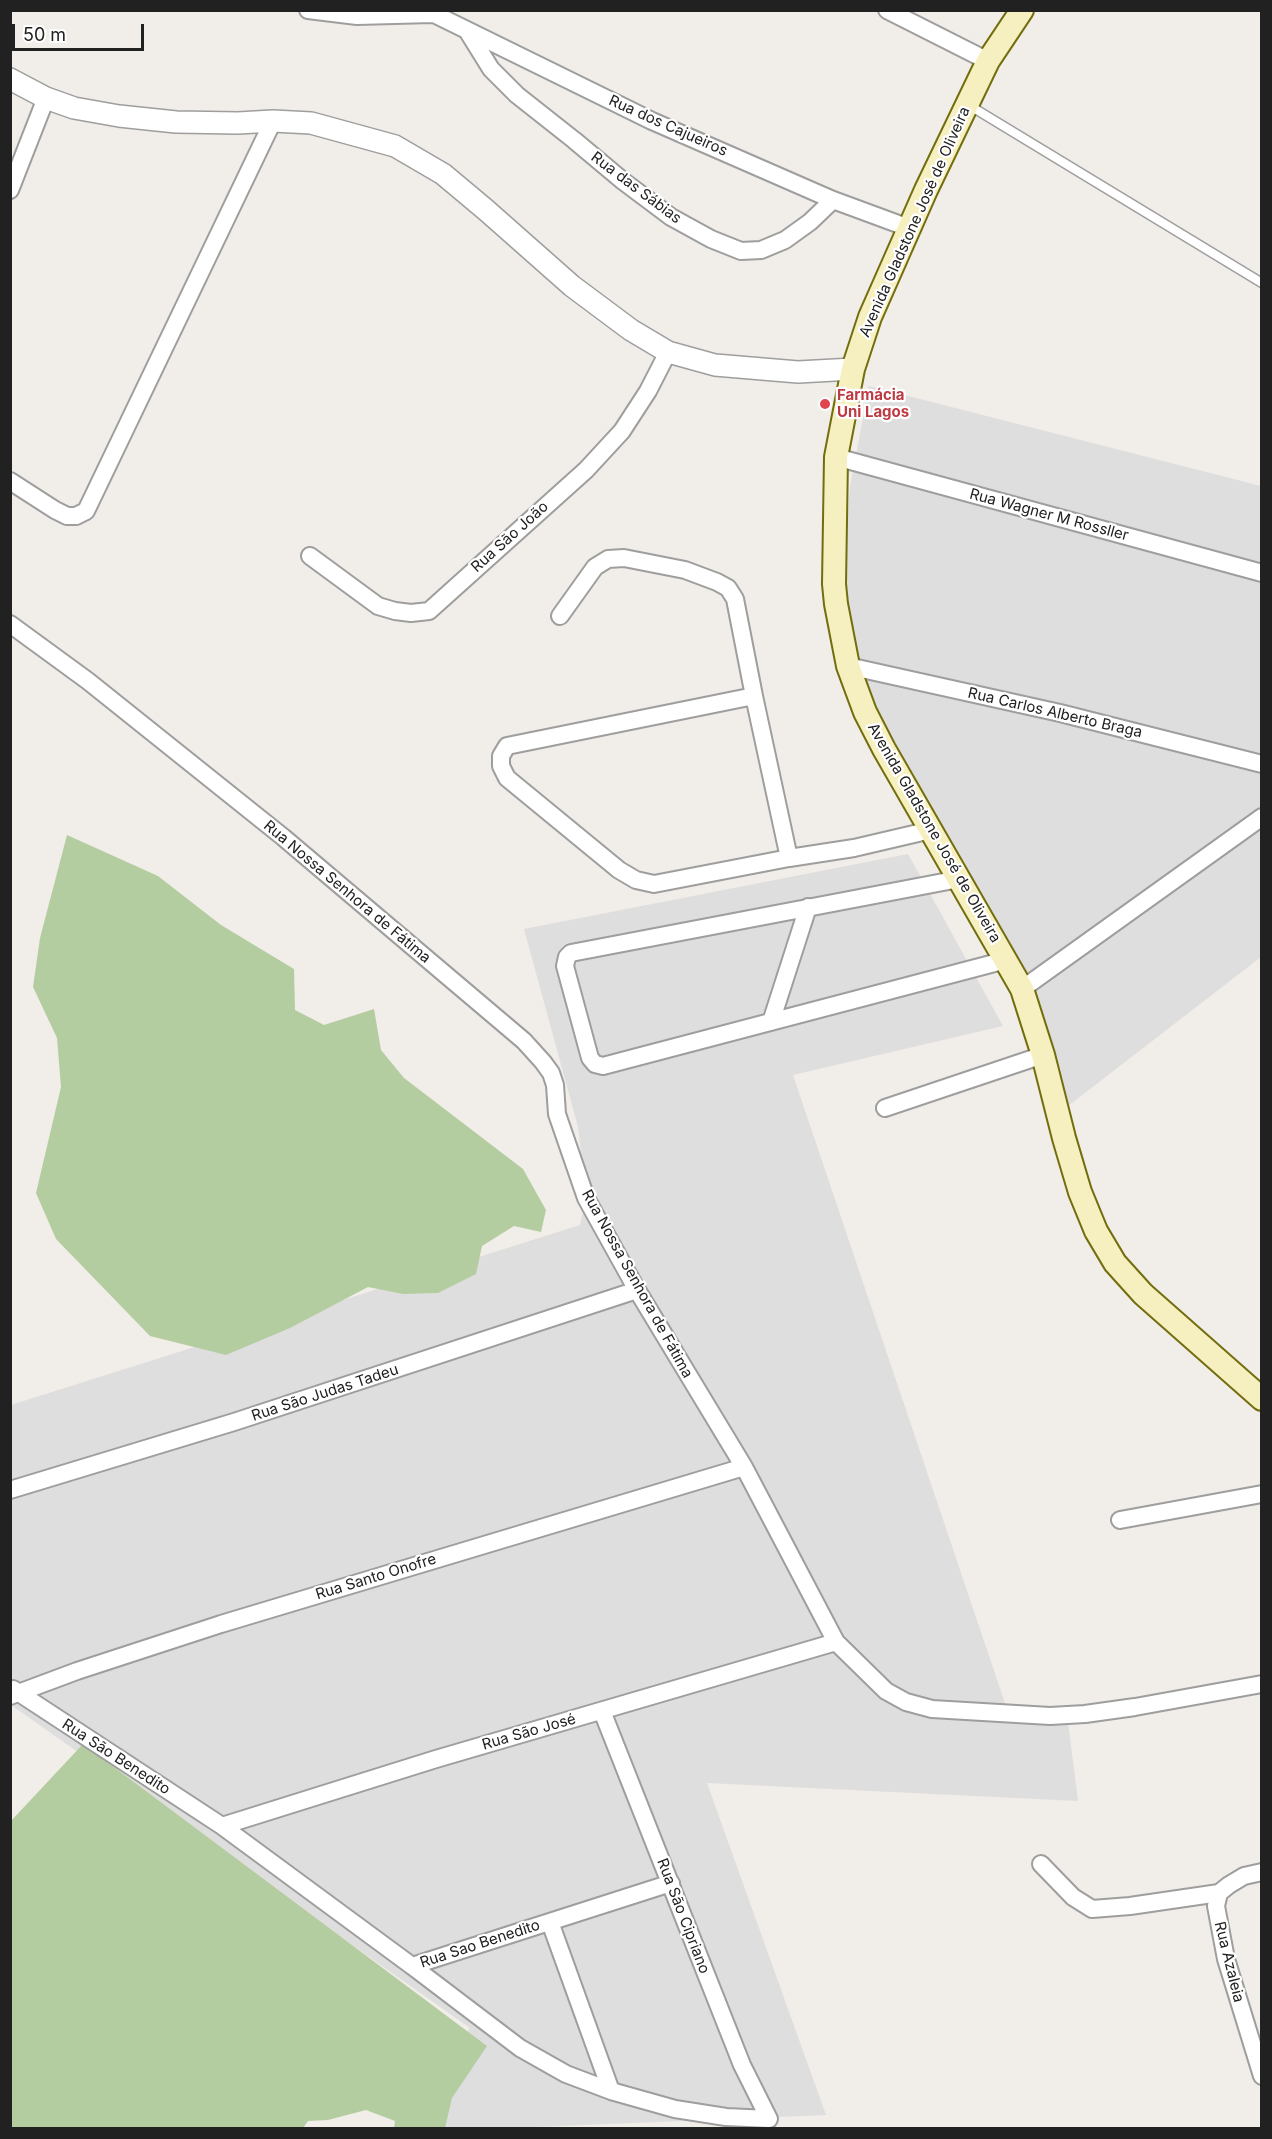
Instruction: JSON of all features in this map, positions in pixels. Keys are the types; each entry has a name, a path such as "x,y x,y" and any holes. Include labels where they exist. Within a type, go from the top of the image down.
{"main road":[{"name":"Avenida Gladstone José de Oliveira","path":"1022,10 988,61 909,228 870,317 854,369 836,457 834,584 848,666 865,712 884,749 1022,989 1043,1054 1080,1192 1096,1231 1115,1263 1143,1294 1262,1399"}],"street":[{"name":"Rua dos Cajueiros","path":"308,10 391,16 429,12 652,120 833,200 909,228"},
{"path":"887,10 988,61"},
{"name":"Rua das Sábias","path":"468,32 491,69 517,95 671,217 711,239 741,251 761,250 785,240 810,222 833,200"},
{"path":"10,79 46,98 74,108 119,116 176,122 311,123 395,146 442,174 572,286 631,330 668,352 715,365 798,372 854,369"},
{"path":"10,190 46,98"},
{"path":"10,481 67,516 76,516 86,511 273,121"},
{"name":"Rua São João","path":"310,556 378,606 403,612 429,611 586,470 615,439 648,391 668,352"},
{"name":"Rua Wagner M Rossller","path":"836,457 1262,573"},
{"path":"560,616 596,567 608,559 624,558 685,570 728,588 735,598 789,858"},
{"name":"Rua Nossa Senhora de Fátima","path":"10,624 88,681 283,837 524,1041 551,1073 555,1085 557,1114 586,1198 744,1467 836,1642 885,1691 906,1702 932,1709 1050,1716 1085,1714 1262,1684"},
{"name":"Rua Carlos Alberto Braga","path":"848,666 1060,712 1262,764"},
{"path":"754,696 507,746 501,756 501,766 507,778 619,870 636,880 654,884 854,848 931,830"},
{"path":"1022,989 1262,817"},
{"path":"959,879 571,953 565,961 590,1058 596,1064 603,1066 1006,960"},
{"path":"771,1022 808,907"},
{"path":"885,1108 1043,1054"},
{"name":"Rua São Judas Tadeu","path":"10,1490 234,1422 638,1290"},
{"name":"Rua Santo Onofre","path":"13,1692 221,1624 744,1467"},
{"path":"1120,1520 1262,1494"},
{"name":"Rua São José","path":"222,1826 436,1759 836,1642"},
{"name":"Rua São Benedito","path":"13,1692 222,1826"},
{"name":"Rua São Cipriano","path":"602,1711 742,2066 773,2124"},
{"name":"Rua Sao Benedito","path":"222,1826 412,1966 671,1883"},
{"path":"1041,1864 1073,1897 1092,1909 1219,1893 1228,1884 1244,1876 1262,1872"},
{"name":"Rua Azaleia","path":"1219,1893 1216,1906 1218,1922 1262,2076"},
{"path":"550,1922 611,2091"},
{"name":"Rua São Cipriano","path":"412,1966 520,2048 566,2074 611,2091 675,2109 773,2124"},
{"path":"707,2128 726,2117"}],"lane":[{"path":"968,104 1262,283"}],"shaded area":[{"path":"869,386 1261,486 1261,957 1068,1106 1034,994 879,735 856,669 843,577 850,487"},
{"path":"908,854 1003,1026 793,1075 1012,1724 1068,1722 1078,1801 707,1783 826,2115 513,2128 403,2128 470,2028 11,1705 11,1405 580,1225 586,1198 578,1127 524,929"}],"green space":[{"path":"67,835 158,876 221,925 294,969 295,1010 324,1025 374,1009 381,1050 404,1078 523,1169 546,1210 541,1232 514,1226 482,1246 476,1274 438,1293 403,1294 368,1287 290,1328 226,1355 150,1336 56,1239 36,1193 61,1087 57,1038 33,987 40,938"},
{"path":"83,1744 487,2046 452,2098 445,2128 394,2128 395,2121 366,2110 328,2120 308,2121 303,2128 11,2128 10,1822"}],"place":[{"name":"Farmácia Uni Lagos","path":"825,404"}]}
